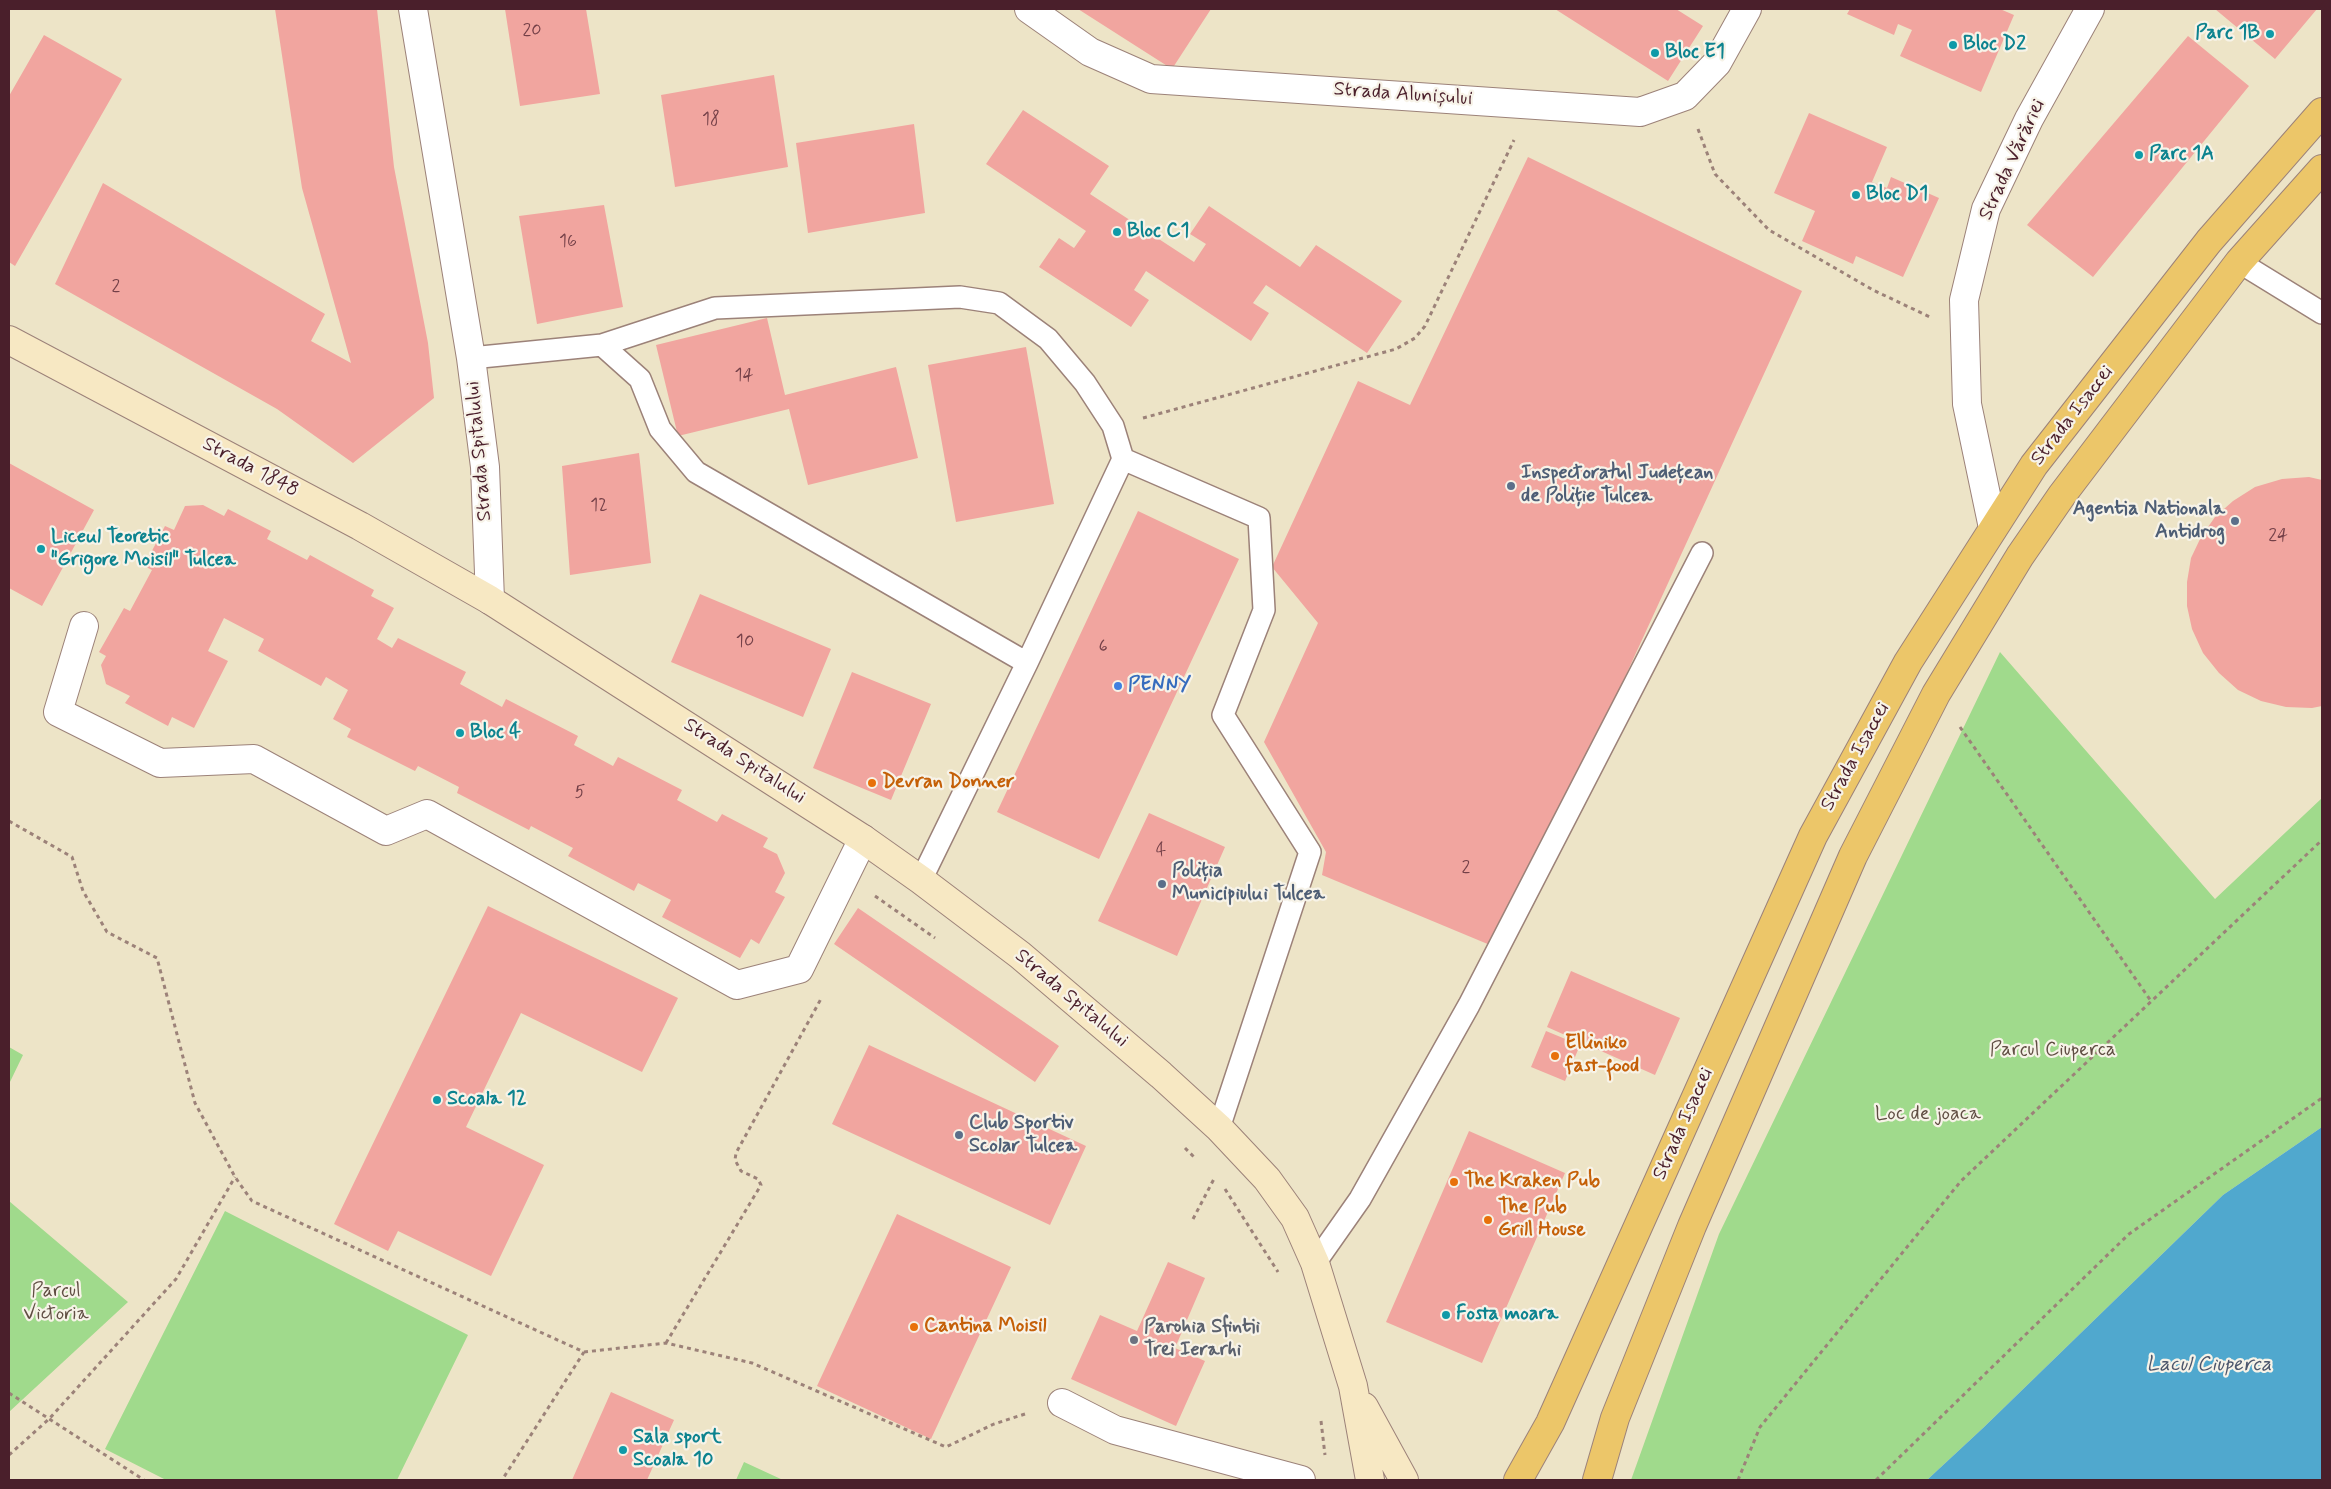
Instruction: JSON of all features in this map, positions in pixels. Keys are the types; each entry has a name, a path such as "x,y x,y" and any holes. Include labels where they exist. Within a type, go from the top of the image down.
{"main road":[{"name":"Strada Isaccei","path":"1518,1480 1550,1423 1813,836 1908,662 2034,465 2209,240 2322,112"},
{"name":"Strada Isaccei","path":"1597,1480 1614,1418 1692,1226 1853,856 1936,694 2020,556 2062,495 2239,262 2322,169"},
{"name":"Strada 1848","path":"9,340 360,526 490,600"},
{"name":"Strada Spitalului","path":"490,600 863,839 921,880 1020,955 1161,1075 1219,1128 1267,1179 1295,1218 1315,1263 1353,1386 1370,1480"},
{"name":"Strada Spitalului","path":"1353,1386 1404,1480"}],"street":[{"name":"Strada Spitalului","path":"413,9 470,358 485,467 490,600"},
{"name":"Strada Alunișului","path":"1029,9 1090,52 1151,79 1640,112 1685,96 1718,63 1747,9"},
{"name":"Strada Vărăriei","path":"1993,528 1967,404 1964,300 1986,209 2029,118 2090,9"},
{"path":"84,626 58,712 160,763 254,759 386,831 427,814 737,985 799,969 863,839"},
{"path":"1062,1403 1115,1430 1301,1480"}],"lane":[{"path":"2239,262 2322,313"},
{"path":"470,358 602,345 715,308 960,297 999,304 1048,338 1085,382 1112,426 1123,459 1028,663 921,880"},
{"path":"602,345 640,380 660,429 696,472 1028,663"},
{"path":"1123,459 1260,518 1264,610 1223,715 1310,852 1219,1128"},
{"path":"1315,1263 1360,1199 1468,1005 1702,553"}],"path":[{"path":"1685,96 1715,174 1769,230 1873,290 1965,333"},
{"path":"1112,426 1396,349 1415,338 1425,326 1531,105"},
{"path":"1936,694 2151,1001"},
{"path":"9,821 72,857 83,891 107,932 157,958 195,1103 235,1177 252,1200 584,1352 666,1343 752,1363 946,1447 994,1424 1062,1403"},
{"path":"1738,1480 1760,1427 1961,1181 2322,840"},
{"path":"845,875 940,942"},
{"path":"666,1343 761,1185 758,1179 740,1171 735,1160 736,1153 824,992 825,985 820,980 799,969"},
{"path":"1876,1480 2129,1234 2322,1098"},
{"path":"1181,1145 1202,1164"},
{"path":"1208,1170 1215,1177 1282,1278"},
{"path":"9,1455 49,1419 176,1279 235,1177"},
{"path":"1193,1219 1215,1177"},
{"path":"502,1480 584,1352"},
{"path":"9,1393 144,1480"},
{"path":"1320,1414 1326,1461"}],"green space":[{"name":"Parcul Ciuperca","path":"2000,652 2215,899 2322,798 2322,1127 2223,1195 1927,1480 1631,1480 1719,1234"},
{"path":"9,1047 23,1055 9,1084"},
{"name":"Parcul Victoria","path":"9,1201 128,1302 9,1412"},
{"path":"225,1211 468,1335 397,1480 166,1480 105,1449"},
{"path":"744,1462 783,1480 736,1480"}],"water":[{"name":"Lacul Ciuperca","path":"2322,1127 2322,1480 1927,1480 2223,1195"}],"building":[{"path":"275,9 377,9 394,167 428,343 434,398 353,463 277,409 55,284 103,183 325,314 311,341 351,363 302,188"},
{"path":"505,9 586,9 600,94 520,106"},
{"path":"1078,9 1211,9 1172,69"},
{"name":"Bloc E1","path":"1555,9 1676,9 1703,26 1668,81"},
{"name":"Bloc D2","path":"1850,9 2000,9 2014,15 1981,92 1900,56 1912,30 1898,24 1894,35 1847,14"},
{"name":"Parc 1B","path":"2215,9 2317,9 2275,59"},
{"path":"44,35 122,79 15,266 9,262 9,96"},
{"name":"Parc 1A","path":"2188,36 2249,86 2093,277 2027,225"},
{"path":"774,75 788,167 675,187 661,95"},
{"name":"Bloc C1","path":"1023,110 1109,166 1090,194 1194,262 1206,244 1190,234 1209,206 1300,267 1316,245 1402,301 1367,353 1266,285 1253,303 1269,313 1251,341 1146,271 1134,290 1149,300 1131,327 1039,267 1059,238 1074,248 1086,231 986,164"},
{"name":"Bloc D1","path":"1809,113 1887,147 1872,182 1887,188 1891,177 1939,198 1903,277 1856,256 1853,264 1802,241 1815,211 1774,193"},
{"path":"914,124 925,213 808,233 796,143"},
{"name":"Inspectoratul Județean de Poliție Tulcea","path":"1528,157 1802,291 1580,775 1490,945 1322,875 1326,852 1264,742 1318,623 1272,567 1358,381 1410,405"},
{"path":"604,205 623,307 537,324 519,216"},
{"path":"767,318 785,395 896,367 918,458 808,485 789,409 678,436 656,345"},
{"path":"1026,347 1054,504 956,522 928,365"},
{"path":"639,453 651,563 570,575 562,466"},
{"name":"Liceul Teoretic \"Grigore Moisil\" Tulcea","path":"9,463 94,510 42,606 9,588"},
{"path":"2309,477 2322,480 2322,706 2312,708 2286,707 2261,701 2238,690 2219,673 2203,653 2192,629 2187,606 2187,582 2191,558 2201,537 2215,517 2233,501 2255,487 2282,479"},
{"name":"Bloc 4","path":"203,505 224,516 228,509 271,531 267,539 307,560 310,555 374,590 371,596 394,608 377,639 392,648 398,638 466,672 460,684 502,707 506,699 578,736 574,745 613,766 618,757 682,790 677,800 717,822 722,814 768,838 763,847 777,854 785,873 775,892 785,897 759,944 751,939 740,958 662,917 671,900 638,883 634,891 568,856 573,848 531,826 529,830 457,793 459,787 418,766 415,771 347,737 351,729 333,719 348,690 326,677 321,686 258,651 264,639 224,618 208,651 228,661 194,728 172,717 168,726 125,703 130,696 106,684 101,665 106,656 99,652 124,608 130,611 152,570 144,566 165,526 174,530 185,506"},
{"name":"PENNY","path":"1138,511 1239,559 1099,859 997,812"},
{"path":"700,594 831,649 803,717 671,662"},
{"path":"852,672 931,704 891,800 813,768"},
{"name":"Poliția Municipiului Tulcea","path":"1149,813 1225,847 1177,956 1098,921"},
{"name":"Scoala 12","path":"488,906 678,998 642,1072 521,1013 466,1127 544,1165 491,1276 398,1231 388,1251 334,1224"},
{"path":"858,908 1059,1046 1035,1082 834,944"},
{"path":"1571,971 1680,1018 1655,1075 1547,1027"},
{"name":"Elliniko fast-food","path":"1546,1031 1580,1045 1565,1081 1531,1067"},
{"name":"Club Sportiv Scolar Tulcea","path":"869,1045 1086,1146 1050,1225 832,1124"},
{"name":"The Pub Grill House","path":"1469,1131 1565,1173 1482,1363 1386,1322"},
{"name":"Cantina Moisil","path":"897,1214 1011,1267 931,1439 817,1386"},
{"name":"Parohia Sfintii Trei Ierarhi","path":"1168,1262 1205,1278 1175,1348 1205,1361 1176,1426 1071,1379 1100,1315 1137,1331"},
{"name":"Sala sport Scoala 10","path":"611,1392 674,1420 647,1480 572,1480"}],"place":[{"name":"Parc 1B","path":"2270,34"},
{"name":"Bloc D2","path":"1953,45"},
{"name":"Bloc E1","path":"1655,53"},
{"name":"Parc 1A","path":"2139,155"},
{"name":"Bloc D1","path":"1856,195"},
{"name":"Bloc C1","path":"1117,232"},
{"name":"Inspectoratul Județean de Poliție Tulcea","path":"1511,486"},
{"name":"Agentia Nationala Antidrog","path":"2235,521"},
{"name":"Liceul Teoretic \"Grigore Moisil\" Tulcea","path":"41,549"},
{"name":"PENNY","path":"1118,686"},
{"name":"Bloc 4","path":"460,733"},
{"name":"Devran Donner","path":"872,783"},
{"name":"Poliția Municipiului Tulcea","path":"1162,884"},
{"name":"Elliniko fast-food","path":"1555,1056"},
{"name":"Scoala 12","path":"437,1100"},
{"name":"Club Sportiv Scolar Tulcea","path":"959,1135"},
{"name":"The Kraken Pub","path":"1454,1182"},
{"name":"The Pub Grill House","path":"1488,1220"},
{"name":"Fosta moara","path":"1446,1315"},
{"name":"Cantina Moisil","path":"914,1327"},
{"name":"Parohia Sfintii Trei Ierarhi","path":"1134,1340"},
{"name":"Sala sport Scoala 10","path":"623,1450"}],"park label":[{"name":"Loc de joaca","path":"1928,1115"}]}
